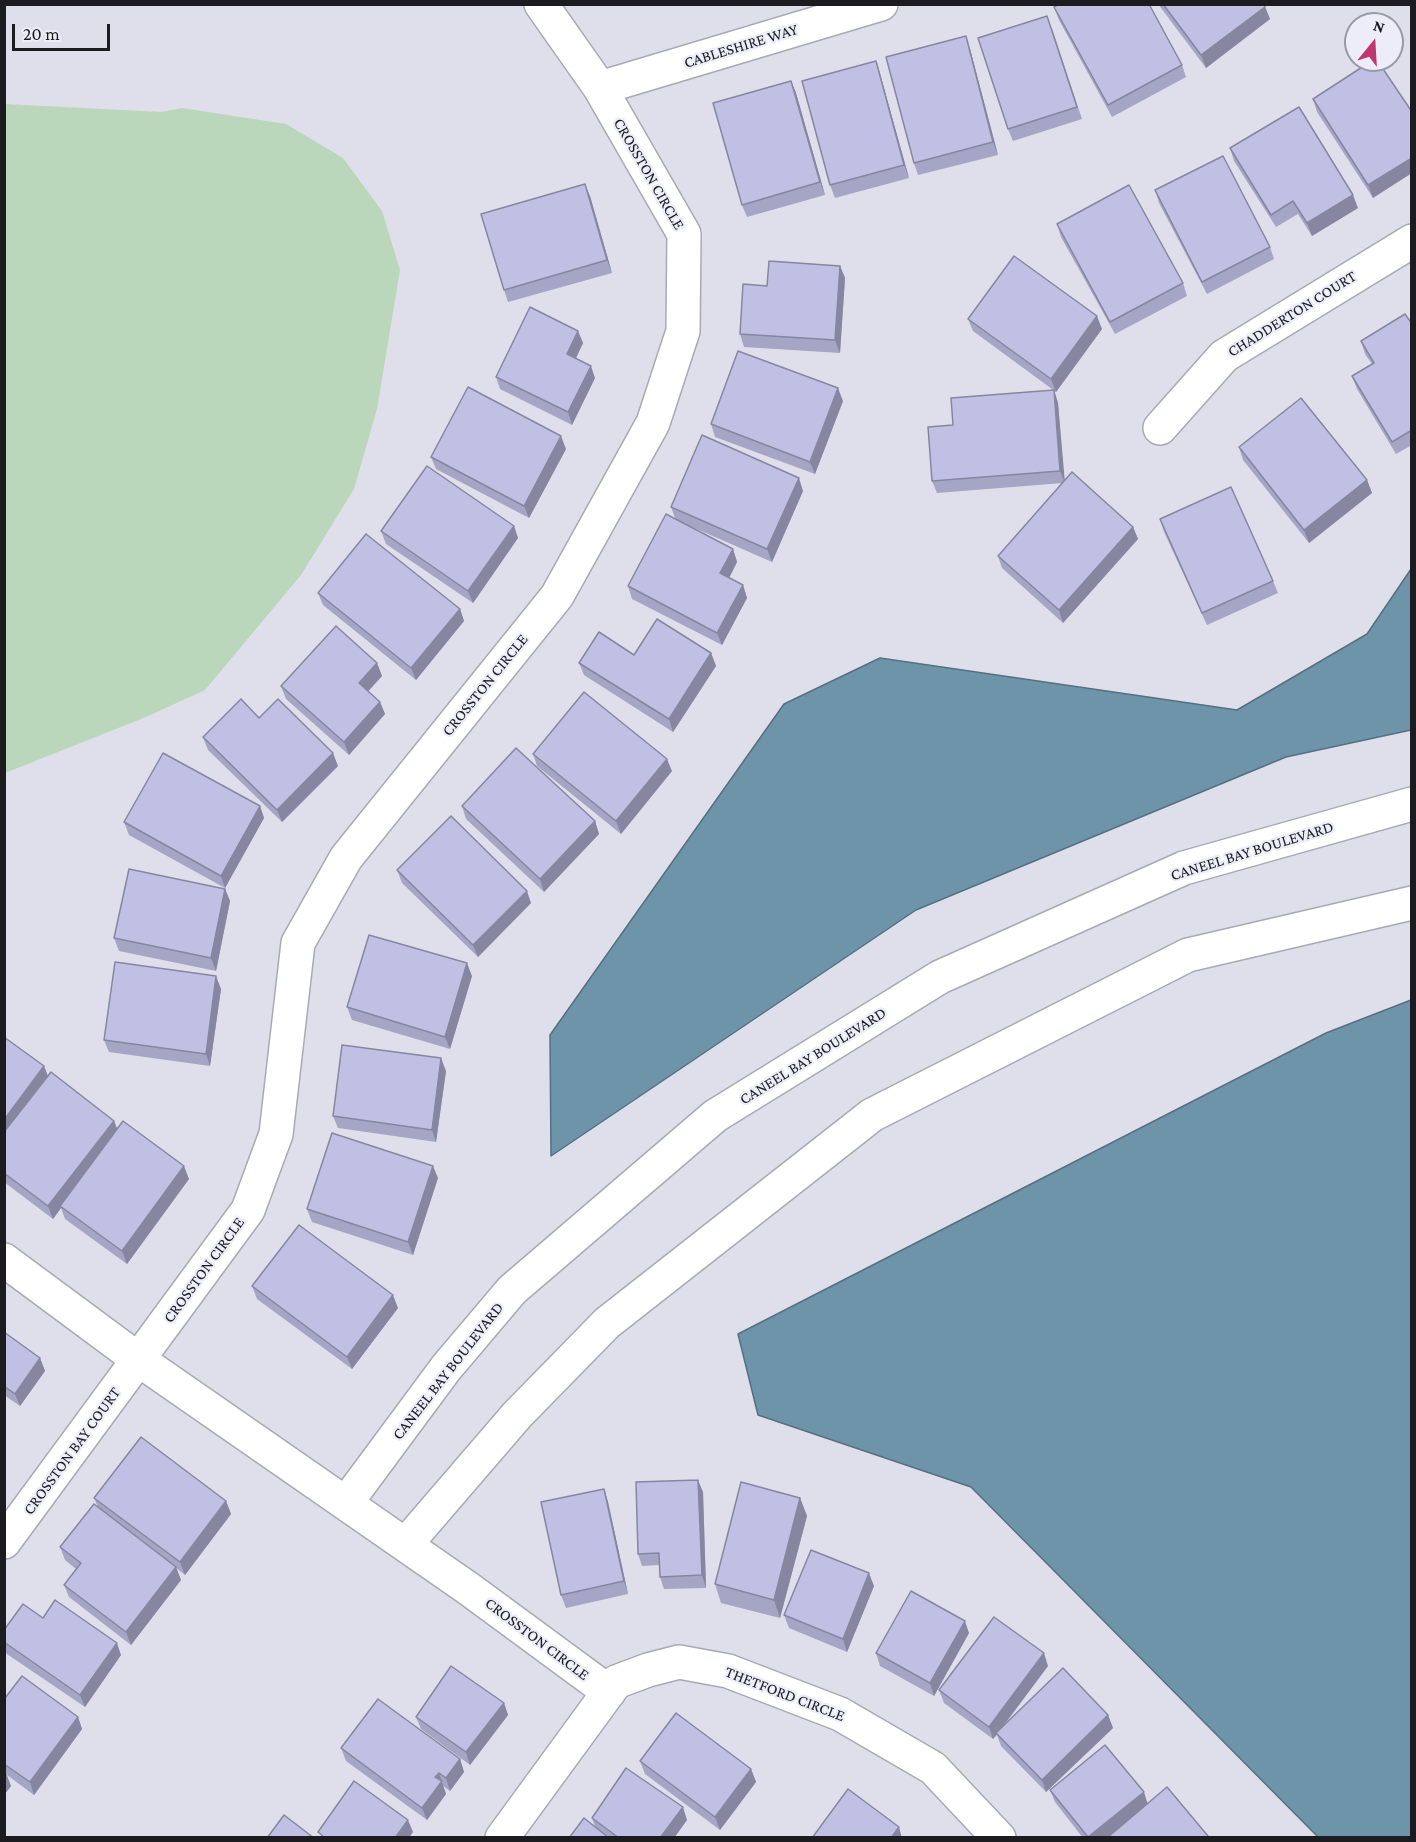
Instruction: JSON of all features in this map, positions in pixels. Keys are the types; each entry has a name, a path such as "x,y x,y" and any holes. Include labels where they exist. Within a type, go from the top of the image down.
{"street":[{"name":"CROSSTON CIRCLE","path":"139,1360 248,1210 276,1134 298,943 346,858 557,596 653,423 683,331 684,234 600,88 541,4"},
{"name":"CABLESHIRE WAY","path":"600,88 881,4"},
{"name":"CHADDERTON COURT","path":"1160,428 1224,356 1412,241"},
{"name":"CANEEL BAY BOULEVARD","path":"346,1503 446,1368 512,1290 715,1116 940,977 1184,868 1412,804"},
{"path":"406,1544 517,1415 607,1323 872,1115 1188,955 1412,903"},
{"name":"CROSSTON CIRCLE","path":"4,1260 139,1360 406,1544 609,1692"},
{"name":"CROSSTON BAY COURT","path":"4,1542 139,1360"},
{"name":"THETFORD CIRCLE","path":"502,1838 616,1682 679,1662 728,1671 840,1714 933,1768 999,1838"}],"green space":[{"path":"5,104 162,112 182,108 286,124 343,158 382,211 400,270 377,409 354,489 301,575 205,690 146,717 5,773"}],"water":[{"path":"1411,569 1411,730 1286,757 916,910 551,1156 550,1035 784,704 880,658 1237,710 1367,634"},
{"path":"1411,1000 1411,1837 1318,1837 971,1487 758,1415 738,1334 1326,1033"}],"building":[{"path":"1059,4 1149,4 1182,65 1108,105 1054,7"},
{"path":"1163,4 1264,4 1265,7 1201,55"},
{"path":"1047,16 1077,107 1008,129 978,38"},
{"path":"966,36 993,142 914,163 886,57"},
{"path":"876,61 904,165 830,185 802,81"},
{"path":"1355,72 1385,72 1412,112 1412,158 1368,185 1313,99"},
{"path":"791,81 820,182 742,205 713,103"},
{"path":"1299,107 1353,195 1307,223 1293,201 1271,215 1230,148"},
{"path":"1223,156 1270,247 1202,282 1155,190"},
{"path":"585,184 607,260 504,290 481,214"},
{"path":"1129,185 1183,283 1110,322 1057,224"},
{"path":"1014,256 1097,316 1051,379 968,319"},
{"path":"769,261 840,266 835,340 740,334 743,284 767,286"},
{"path":"530,307 578,331 567,354 591,366 568,412 496,377"},
{"path":"1405,314 1412,324 1412,430 1392,442 1352,376 1374,363 1361,341"},
{"path":"738,351 838,388 810,462 711,424"},
{"path":"468,387 561,436 524,506 431,457"},
{"path":"1054,390 1060,471 932,481 928,427 953,425 951,398"},
{"path":"1301,398 1367,480 1304,530 1239,447"},
{"path":"702,435 799,478 767,549 671,507"},
{"path":"427,466 514,526 468,591 381,531"},
{"path":"1072,472 1133,527 1059,610 998,556"},
{"path":"1231,487 1273,581 1202,613 1160,519"},
{"path":"666,514 733,549 720,573 743,585 717,633 628,586"},
{"path":"366,534 460,609 411,668 318,593"},
{"path":"657,619 711,653 669,719 579,663 599,632 634,655"},
{"path":"336,626 377,663 359,683 380,702 344,742 281,686"},
{"path":"584,692 667,759 616,821 533,754"},
{"path":"241,699 259,718 278,699 333,753 277,810 203,737"},
{"path":"516,748 595,821 540,879 462,806"},
{"path":"163,753 260,806 221,876 124,822"},
{"path":"451,816 527,891 473,945 397,870"},
{"path":"129,869 225,889 211,958 114,938"},
{"path":"369,935 467,963 445,1037 347,1007"},
{"path":"115,962 216,976 206,1054 104,1040"},
{"path":"4,1037 44,1066 4,1120"},
{"path":"342,1045 441,1058 432,1130 333,1116"},
{"path":"51,1072 114,1121 48,1206 4,1173 4,1132"},
{"path":"123,1121 184,1166 122,1251 60,1206"},
{"path":"332,1133 433,1166 408,1242 307,1209"},
{"path":"299,1225 393,1295 347,1357 252,1286"},
{"path":"4,1332 40,1358 15,1394 4,1386"},
{"path":"141,1437 226,1501 180,1562 94,1498"},
{"path":"698,1480 702,1575 660,1577 659,1553 638,1554 636,1482"},
{"path":"741,1482 800,1498 774,1600 715,1584"},
{"path":"604,1489 624,1581 561,1595 541,1502"},
{"path":"94,1504 176,1567 126,1632 64,1585 81,1563 60,1547"},
{"path":"811,1550 869,1573 843,1639 784,1615"},
{"path":"911,1591 965,1621 930,1683 876,1653"},
{"path":"55,1600 117,1643 80,1695 4,1642 4,1630 23,1604 43,1618"},
{"path":"994,1617 1044,1653 989,1727 939,1690"},
{"path":"451,1666 504,1703 466,1752 416,1717"},
{"path":"1063,1668 1108,1715 1042,1780 996,1733"},
{"path":"22,1676 78,1717 30,1782 4,1764 4,1697"},
{"path":"378,1699 460,1759 446,1778 439,1773 435,1777 442,1781 422,1808 341,1748"},
{"path":"676,1713 751,1769 715,1817 640,1761"},
{"path":"1105,1745 1144,1792 1088,1837 1050,1790"},
{"path":"626,1768 683,1807 660,1838 619,1838 592,1818"},
{"path":"354,1781 408,1820 395,1838 325,1838 318,1832"},
{"path":"1167,1787 1208,1836 1205,1838 1107,1838"},
{"path":"848,1789 899,1827 891,1838 812,1838"},
{"path":"284,1815 314,1838 267,1838"},
{"path":"584,1818 609,1838 569,1838"}]}
